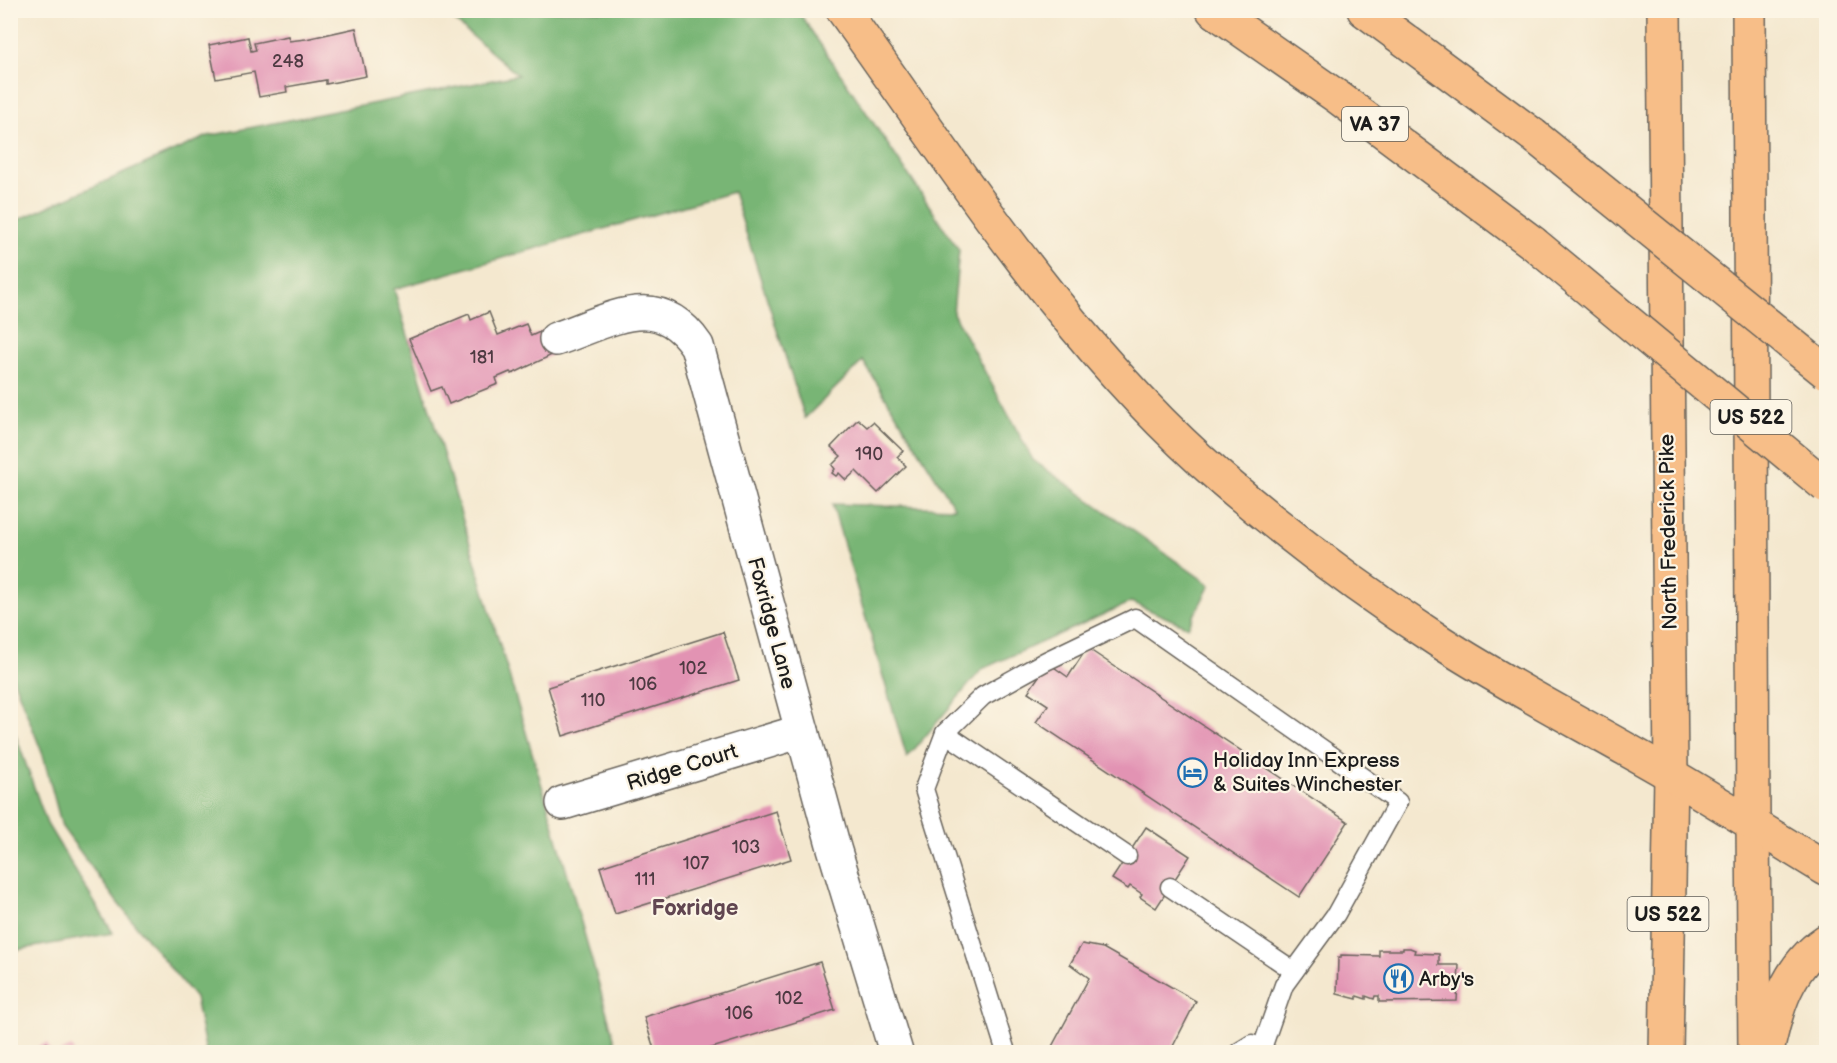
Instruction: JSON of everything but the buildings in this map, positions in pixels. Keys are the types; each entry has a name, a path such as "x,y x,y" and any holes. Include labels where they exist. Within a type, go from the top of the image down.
{"main road":[{"path":"843,10 1023,260 1151,412 1222,480 1370,595 1444,644 1554,710 1671,775 1827,869"},
{"name":"VA 37","path":"1213,10 1340,98 1533,243 1827,486"},
{"path":"1364,10 1533,135 1827,372"},
{"name":"North Frederick Pike","path":"1664,10 1671,775 1666,1053"},
{"name":"US 522","path":"1749,10 1755,1053"},
{"path":"1767,1053 1775,1015 1785,989 1798,967 1813,950 1827,941"}],"street":[{"name":"Foxridge Lane","path":"556,339 634,312 654,312 673,319 686,329 697,346 834,848 896,1053"},
{"name":"Ridge Court","path":"563,803 802,731"}],"lane":[{"path":"1006,1053 924,789 945,733 983,696 1046,661 1135,618 1398,802 1336,914 1284,985 1265,1050 1252,1044 1239,1053"},
{"path":"945,733 1127,856"},
{"path":"1170,886 1294,971"}],"green space":[{"path":"443,11 798,11 959,250 953,313 1033,460 1210,585 1188,627 1131,602 982,669 907,758 832,504 955,508 863,361 805,418 733,192 394,289 550,813 618,1052 206,1052 195,998 117,902 62,827 43,755 11,673 11,223 208,136 518,75"},
{"path":"11,722 47,824 113,933 11,951"}],"place":[{"name":"Holiday Inn Express & Suites Winchester","path":"1192,772"},
{"name":"Arby's","path":"1398,979"}],"district":[{"name":"Foxridge","path":"695,907"}]}
